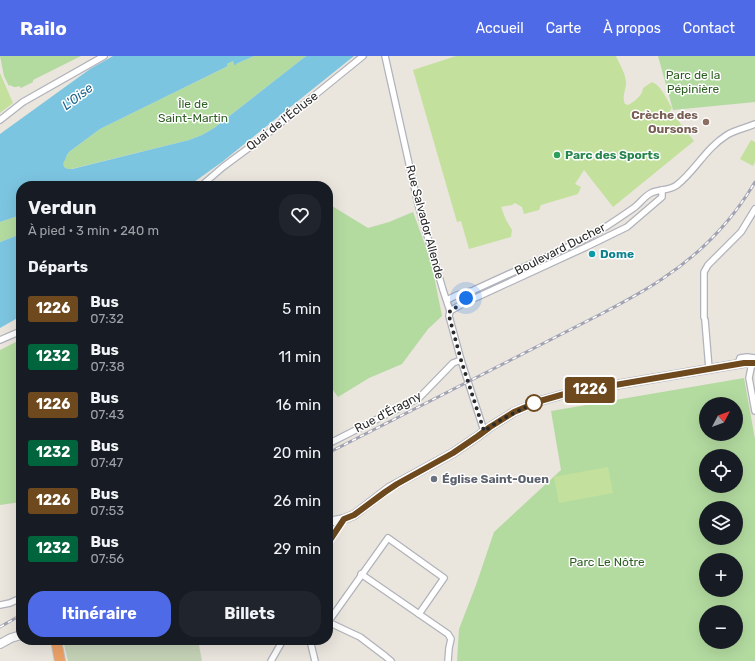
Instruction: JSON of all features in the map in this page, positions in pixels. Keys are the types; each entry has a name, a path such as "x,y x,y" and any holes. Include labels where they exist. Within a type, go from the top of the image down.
{"highway":[{"path":"57,645 60,661"}],"main road":[{"path":"333,521 354,515 393,486 453,453 504,418 527,406 548,398 568,393 709,370 754,361"},
{"path":"0,644 16,634"},
{"path":"11,638 16,636"}],"street":[{"path":"0,120 24,102 104,56"},
{"name":"Quai de l'Écluse","path":"206,181 262,138 363,56"},
{"name":"Rue Salvador Allende","path":"385,56 418,204 447,300 450,311 449,316 461,360 484,431"},
{"name":"Boulevard Ducher","path":"462,304 468,294 474,290 583,240 636,206 650,193 670,189 676,186 710,150 727,135 741,128 755,124"},
{"name":"Boulevard Ducher","path":"450,311 627,226 662,198 662,190"},
{"path":"636,206 642,215"},
{"path":"709,370 705,318 704,272 708,265 741,232 755,209"},
{"name":"Boulevard Ducher","path":"447,300 467,291 474,290"},
{"path":"0,340 16,333"},
{"name":"Rue d'Éragny","path":"333,442 423,395 452,363 461,360"},
{"path":"754,361 749,378 754,394 755,411"},
{"path":"333,536 344,519"},
{"path":"333,615 388,538 444,578 419,614"},
{"path":"362,574 448,634 451,639 448,661"},
{"path":"0,605 16,600"},
{"path":"333,624 360,637 391,661"},
{"path":"271,661 280,645"},
{"path":"311,645 315,661"}],"green space":[{"path":"0,56 81,56 33,80 33,82 21,88 19,86 9,86 4,76"},
{"name":"Île de Saint-Martin","path":"254,56 306,56 214,128 202,135 189,140 71,169 67,169 63,166 63,162 69,152 100,129 228,66 227,64 233,61 236,64"},
{"name":"Parc des Sports","path":"456,56 616,56 626,80 624,97 625,104 628,105 640,96 643,88 652,82 661,89 672,108 670,110 694,141 613,207 584,170 575,184 581,187 578,194 541,205 539,210 524,214 522,207 515,203 501,207 512,230 511,237 469,249 461,221 457,222 413,70"},
{"name":"Parc de la Pépinière","path":"658,56 755,56 755,102 673,110"},
{"path":"0,73 13,103 0,113"},
{"path":"751,140 755,142 755,162 753,166 740,159"},
{"path":"333,207 368,228 389,222 413,212 431,261 442,316 428,329 402,364 369,378 338,397 333,390"},
{"path":"16,217 16,236 0,242 0,222"},
{"path":"16,342 16,503 0,505 0,350"},
{"name":"Parc Le Nôtre","path":"744,378 755,439 755,661 457,661 459,629 494,532 561,470 551,411"},
{"path":"608,467 613,493 559,503 554,477"},
{"path":"64,645 199,645 202,661 68,661"}],"water":[{"name":"L'Oise","path":"113,56 254,56 236,64 235,66 233,61 227,64 228,66 100,129 69,152 63,164 66,168 72,169 189,140 202,135 214,128 306,56 354,56 222,162 196,181 16,181 16,217 0,222 0,134 90,69"},
{"path":"16,236 16,319 0,328 0,242"}],"railway":[{"path":"333,450 601,314 655,284 689,259 714,236 736,210 755,182"},
{"path":"0,627 16,618"}],"bus line":[{"name":"1226","path":"333,536 344,519 354,515 397,484 453,453 504,418 527,406 548,398 568,393 744,363 755,363"}],"place":[{"name":"Crèche des Oursons","path":"706,122"},
{"name":"Parc des Sports","path":"557,155"},
{"name":"Dome","path":"592,254"},
{"name":"Église Saint-Ouen","path":"434,479"}],"route":[{"path":"466,298 462,304 450,311 449,316 461,360 484,431 504,418 523,408 536,402 534,403"}]}
